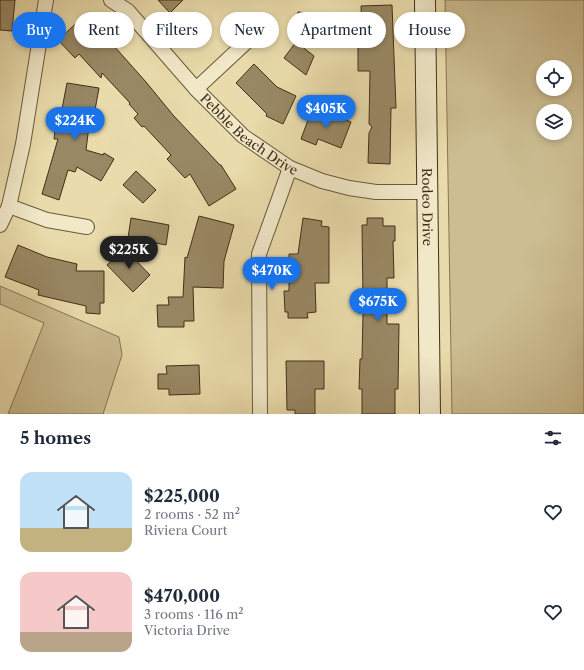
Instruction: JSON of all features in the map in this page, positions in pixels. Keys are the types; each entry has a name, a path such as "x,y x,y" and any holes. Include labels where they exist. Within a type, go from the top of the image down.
{"street":[{"path":"0,225 9,206 23,144 46,0"},
{"name":"Pebble Beach Drive","path":"111,0 128,11 196,88 242,136 290,168 322,181 349,188 376,192 427,192"},
{"name":"Rodeo Drive","path":"425,0 430,414"},
{"path":"196,88 240,48"},
{"path":"260,414 259,254 290,168"},
{"path":"9,206 47,220 87,227"}],"shaded area":[{"path":"445,0 584,0 584,414 452,414 446,48 465,48 465,12 445,12"},
{"path":"0,286 119,337 122,355 103,414 8,414 44,323 0,304"}],"building":[{"path":"0,0 15,0 14,12 12,12 12,31 0,30"},
{"path":"158,0 183,0 171,12 169,12"},
{"path":"392,5 396,108 391,108 390,164 368,163 369,133 372,127 369,124 370,71 358,71 358,48 386,48 386,12 361,12 361,6"},
{"path":"74,25 74,48 116,48 173,115 221,165 236,189 209,206 190,174 185,178 167,159 171,155 144,126 142,127 134,118 138,114 129,104 130,103 102,73 101,78 79,54 75,58 66,48 66,33"},
{"path":"292,48 304,48 314,56 306,75 284,58"},
{"path":"254,64 277,87 296,96 283,124 266,116 267,114 236,83"},
{"path":"67,83 99,88 95,110 91,110 86,150 103,155 104,153 114,159 101,181 77,167 75,172 68,170 59,200 42,194 58,139 54,139 57,113 61,114"},
{"path":"322,110 351,122 341,148 318,139 316,145 301,139 311,112 320,115"},
{"path":"136,171 156,190 143,203 123,185"},
{"path":"199,216 234,225 224,261 223,288 193,287 194,321 184,321 184,327 158,327 157,305 169,305 168,297 183,297 185,257 187,258"},
{"path":"131,218 169,225 166,245 128,238"},
{"path":"303,218 322,221 321,226 329,227 329,283 315,283 316,312 307,313 308,318 288,318 288,312 285,312 284,291 289,291 289,254 298,254"},
{"path":"367,218 383,218 383,226 395,226 395,241 393,241 394,278 387,278 387,324 399,324 398,389 395,389 395,414 362,414 362,389 359,389 360,359 362,359 363,313 358,313 358,298 363,298 362,225 367,225"},
{"path":"18,245 47,257 77,264 76,271 104,271 104,303 100,303 100,314 86,313 86,306 38,295 39,290 5,277"},
{"path":"125,249 150,275 133,292 107,265"},
{"path":"286,361 324,361 324,389 315,389 315,414 295,414 295,410 287,410"},
{"path":"199,365 200,394 169,395 169,389 158,389 158,374 167,374 166,366"}]}
